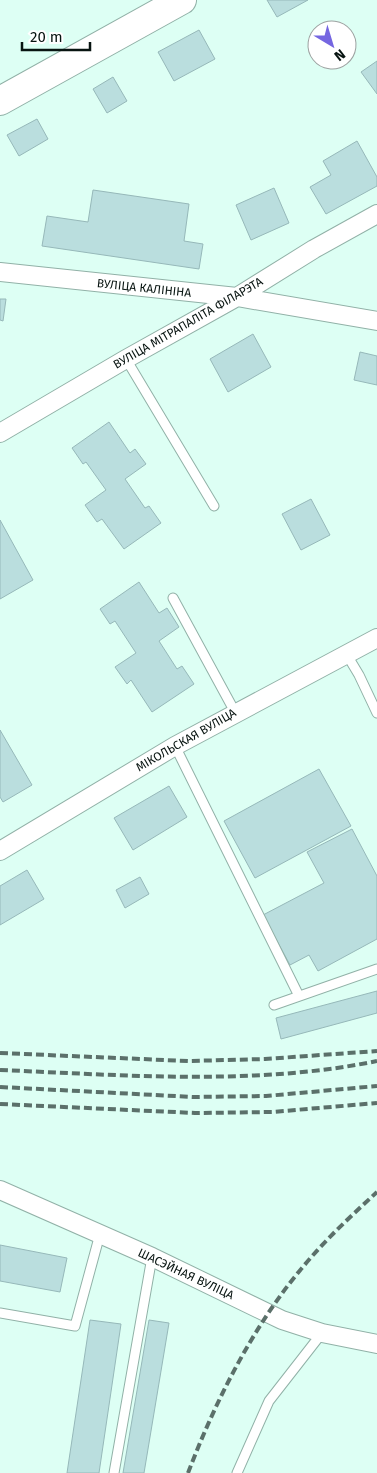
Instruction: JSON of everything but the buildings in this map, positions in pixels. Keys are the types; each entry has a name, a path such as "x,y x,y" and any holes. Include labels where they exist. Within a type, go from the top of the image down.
{"main road":[{"path":"0,101 182,0"}],"street":[{"name":"ВУЛІЦА МІТРАПАЛІТА ФІЛАРЭТА","path":"0,433 377,214"},
{"name":"ВУЛІЦА КАЛІНІНА","path":"0,272 237,297 377,321"},
{"name":"МІКОЛЬСКАЯ ВУЛІЦА","path":"0,851 235,712 377,638"},
{"name":"ШАСЭЙНАЯ ВУЛІЦА","path":"0,1190 152,1257 282,1320 322,1333 377,1344"}],"lane":[{"path":"126,359 214,506"},
{"path":"173,598 235,712"},
{"path":"347,655 377,713"},
{"path":"175,746 299,996"},
{"path":"274,1005 377,969"},
{"path":"0,1313 75,1326 100,1234"},
{"path":"114,1473 152,1257"},
{"path":"237,1473 269,1401 322,1333"}],"railway":[{"path":"0,1053 188,1061 265,1059 377,1051"},
{"path":"0,1070 141,1076 237,1076 331,1069 377,1061"},
{"path":"0,1087 194,1097 266,1096 377,1086"},
{"path":"0,1104 195,1113 272,1112 377,1103"},
{"path":"188,1473 223,1392 267,1315 311,1258 338,1228 377,1192"}]}
